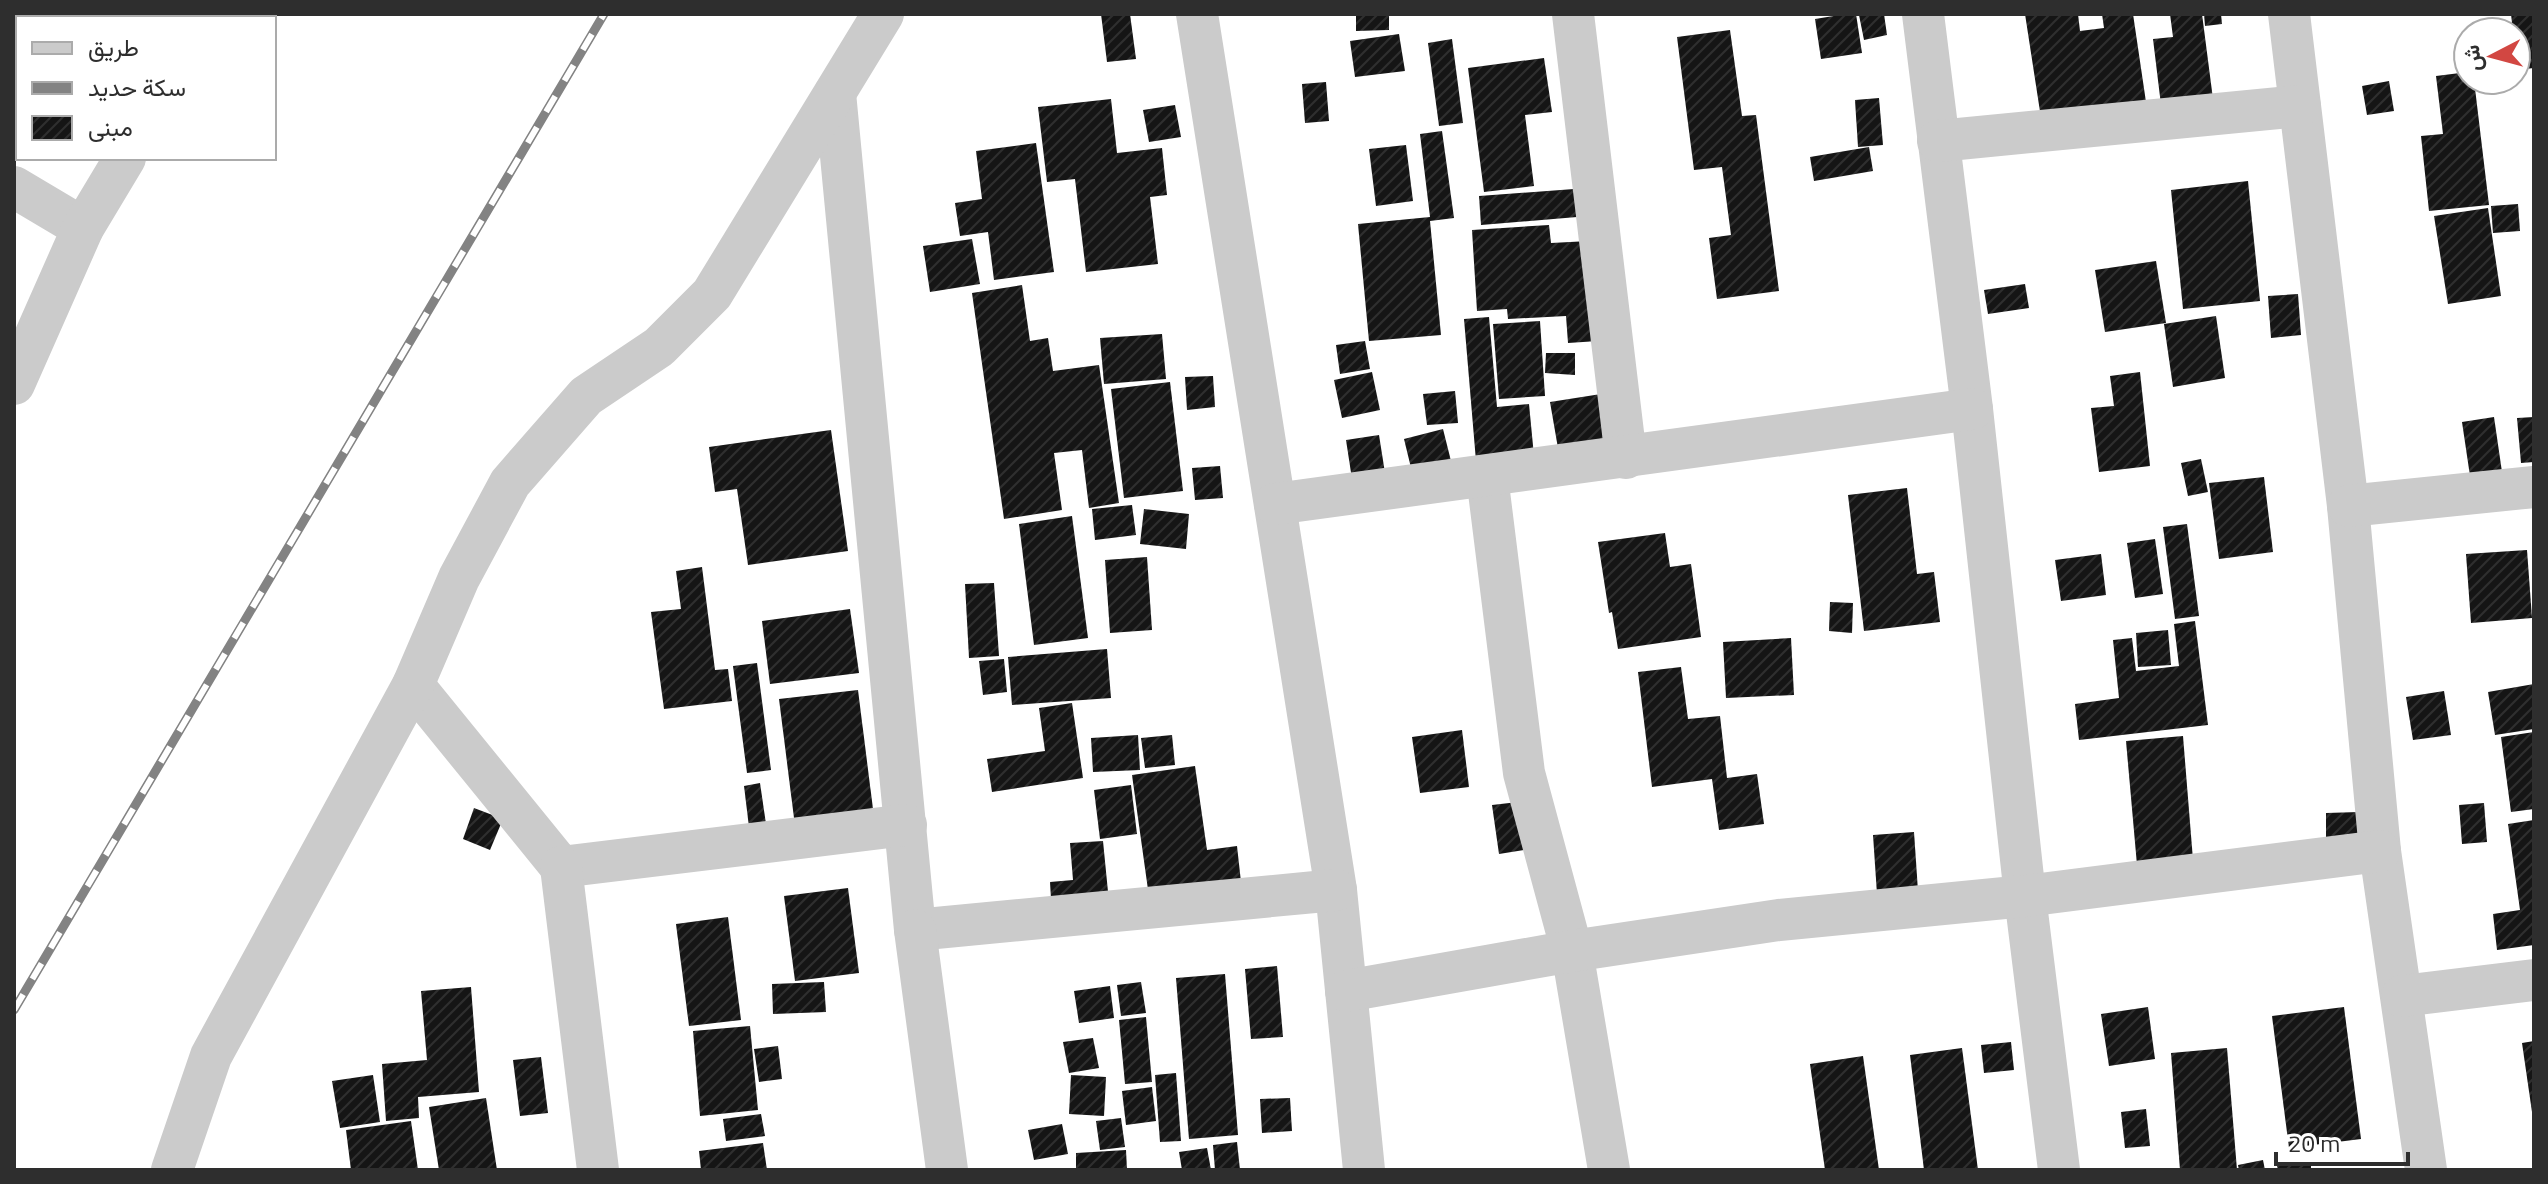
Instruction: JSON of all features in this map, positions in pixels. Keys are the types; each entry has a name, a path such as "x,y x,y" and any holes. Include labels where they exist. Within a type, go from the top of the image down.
{"street":[{"path":"172,1170 211,1056 413,685 459,578 510,483 586,396 659,347 712,294 883,14"},
{"path":"1197,14 1336,890 1364,1170"},
{"path":"1573,14 1626,458"},
{"path":"1923,14 1972,409 2025,896 2059,1170"},
{"path":"2289,14 2348,506 2380,851 2426,1170"},
{"path":"835,93 915,930 947,1170"},
{"path":"1938,141 2300,106"},
{"path":"14,384 83,228 124,160"},
{"path":"14,187 83,228"},
{"path":"1275,504 1972,409"},
{"path":"1487,476 1524,773 1572,951 1609,1170"},
{"path":"2348,506 2534,487"},
{"path":"413,685 561,867 598,1170"},
{"path":"561,867 906,825"},
{"path":"1346,991 1572,951 1779,920 2025,896 2380,851"},
{"path":"915,930 1336,890"},
{"path":"2402,996 2534,980"}],"building":[{"path":"1101,14 1130,14 1136,59 1107,62"},
{"path":"1356,14 1389,14 1389,30 1356,31"},
{"path":"1856,14 1862,53 1821,59 1815,19"},
{"path":"1884,14 1887,35 1864,40 1859,15"},
{"path":"2025,14 2078,14 2080,31 2104,28 2102,14 2133,14 2146,102 2041,118"},
{"path":"2170,14 2202,14 2213,99 2161,105 2153,39 2173,37"},
{"path":"2204,14 2221,14 2222,24 2205,26"},
{"path":"2534,14 2534,68 2532,16 2511,16"},
{"path":"15,24 16,88 14,87"},
{"path":"1730,30 1742,116 1756,115 1779,291 1717,299 1709,238 1731,235 1722,167 1694,170 1677,37"},
{"path":"1399,34 1405,71 1355,77 1350,41"},
{"path":"1452,39 1463,123 1439,126 1428,43"},
{"path":"1544,58 1552,112 1525,115 1534,186 1484,192 1468,68"},
{"path":"2452,74 2452,96 2476,96 2489,205 2429,211 2421,136 2443,134 2436,76"},
{"path":"2389,81 2394,111 2367,115 2362,86"},
{"path":"1326,82 1329,121 1305,123 1302,84"},
{"path":"1879,98 1883,145 1858,147 1855,100"},
{"path":"1111,99 1117,153 1162,148 1167,195 1150,197 1158,264 1086,272 1075,179 1047,182 1038,107"},
{"path":"1175,105 1181,137 1149,142 1143,110"},
{"path":"1442,131 1454,218 1430,221 1441,335 1369,341 1358,224 1430,217 1420,134"},
{"path":"1036,143 1054,272 994,280 988,232 960,236 955,203 982,199 976,151"},
{"path":"1406,145 1413,201 1376,206 1369,149"},
{"path":"1869,147 1873,171 1814,181 1810,157"},
{"path":"2248,181 2260,301 2183,309 2171,190"},
{"path":"1574,189 1577,217 1481,225 1479,196"},
{"path":"2518,204 2520,231 2493,233 2491,206"},
{"path":"2488,208 2501,296 2448,304 2434,216"},
{"path":"1549,225 1551,243 1589,241 1598,341 1568,343 1566,316 1508,319 1507,309 1477,311 1472,230"},
{"path":"972,239 980,284 930,292 923,246"},
{"path":"2156,261 2166,323 2105,332 2095,270"},
{"path":"2025,284 2029,308 1988,314 1984,290"},
{"path":"1022,285 1030,341 1048,338 1053,371 1099,365 1119,503 1089,508 1082,450 1054,453 1062,510 1004,519 972,293"},
{"path":"2298,294 2301,335 2271,338 2268,296"},
{"path":"2216,316 2225,378 2173,387 2164,324"},
{"path":"1489,317 1497,407 1529,404 1534,456 1476,461 1464,319"},
{"path":"1540,321 1545,396 1499,399 1493,324"},
{"path":"1162,334 1166,379 1104,384 1100,338"},
{"path":"1365,341 1370,369 1340,374 1336,345"},
{"path":"1546,353 1575,353 1575,375 1545,373"},
{"path":"1372,372 1380,410 1342,418 1334,380"},
{"path":"2140,372 2150,466 2099,472 2091,408 2114,406 2110,376"},
{"path":"1213,376 1215,407 1187,410 1185,377"},
{"path":"1170,382 1183,491 1124,498 1111,389"},
{"path":"1455,391 1458,423 1427,425 1423,394"},
{"path":"1601,394 1610,446 1559,454 1550,402"},
{"path":"2494,417 2502,472 2470,476 2462,422"},
{"path":"2534,417 2534,462 2521,463 2517,418"},
{"path":"1443,429 1451,461 1412,472 1404,439"},
{"path":"831,430 848,551 748,565 737,489 715,492 709,447"},
{"path":"1379,435 1385,473 1352,479 1346,440"},
{"path":"2201,459 2208,492 2188,496 2181,463"},
{"path":"1220,466 1223,498 1195,500 1192,468"},
{"path":"2264,477 2273,552 2219,559 2209,483"},
{"path":"1907,488 1917,574 1934,572 1940,622 1864,631 1848,495"},
{"path":"1132,505 1136,535 1095,540 1092,509"},
{"path":"1144,509 1189,514 1186,549 1140,544"},
{"path":"1072,516 1088,638 1034,645 1019,524"},
{"path":"2187,524 2199,616 2175,619 2163,527"},
{"path":"1665,533 1670,567 1691,564 1701,637 1618,649 1598,542"},
{"path":"2155,539 2163,594 2135,598 2127,543"},
{"path":"2527,550 2532,618 2471,623 2466,554"},
{"path":"2101,554 2106,595 2061,601 2055,560"},
{"path":"1147,557 1152,630 1110,633 1105,560"},
{"path":"702,567 715,670 728,669 732,701 664,709 651,612 681,609 676,571"},
{"path":"994,583 999,656 969,658 965,584"},
{"path":"1830,602 1853,603 1852,633 1829,631"},
{"path":"850,609 859,673 770,684 762,621"},
{"path":"2195,621 2208,725 2079,740 2075,704 2119,698 2113,640 2132,638 2136,671 2179,666 2174,624"},
{"path":"2168,630 2171,665 2138,667 2136,633"},
{"path":"1791,638 1794,695 1726,698 1723,642"},
{"path":"1107,649 1111,698 1012,705 1008,657"},
{"path":"1004,659 1007,692 983,695 979,661"},
{"path":"757,663 771,770 747,773 733,666"},
{"path":"1681,667 1688,719 1720,716 1727,778 1757,774 1764,824 1719,830 1712,779 1652,787 1638,672"},
{"path":"2534,684 2534,729 2495,735 2488,692"},
{"path":"858,690 874,817 795,826 779,699"},
{"path":"2444,691 2451,735 2413,740 2406,697"},
{"path":"1072,703 1083,778 992,792 987,759 1045,751 1039,708"},
{"path":"1462,730 1469,787 1420,793 1412,737"},
{"path":"2534,732 2534,809 2511,812 2501,737"},
{"path":"1138,735 1140,770 1093,772 1091,738"},
{"path":"1172,735 1175,765 1145,768 1141,738"},
{"path":"2183,736 2193,860 2137,865 2126,741"},
{"path":"1195,766 1207,850 1237,846 1242,891 1150,904 1132,775"},
{"path":"760,783 766,824 749,827 744,786"},
{"path":"1131,785 1137,834 1100,839 1094,790"},
{"path":"1518,802 1524,850 1499,854 1492,805"},
{"path":"2484,803 2487,842 2462,844 2459,805"},
{"path":"474,808 503,819 490,850 463,839"},
{"path":"2359,812 2359,840 2326,841 2326,813"},
{"path":"2534,820 2534,945 2497,950 2493,914 2520,910 2508,824"},
{"path":"1914,832 1918,891 1877,894 1873,835"},
{"path":"1103,841 1110,912 1052,916 1050,882 1073,880 1070,843"},
{"path":"848,888 859,973 795,981 784,896"},
{"path":"728,917 741,1020 689,1026 676,924"},
{"path":"1277,966 1283,1037 1251,1039 1245,969"},
{"path":"1225,974 1238,1135 1189,1139 1176,978"},
{"path":"824,982 826,1012 773,1014 772,984"},
{"path":"1141,982 1146,1013 1121,1016 1117,985"},
{"path":"1110,986 1114,1018 1079,1023 1074,991"},
{"path":"471,987 479,1092 418,1097 419,1118 386,1121 382,1064 427,1060 421,991"},
{"path":"2148,1007 2155,1059 2109,1066 2101,1014"},
{"path":"2344,1007 2361,1139 2289,1148 2272,1016"},
{"path":"1146,1017 1152,1082 1125,1084 1119,1020"},
{"path":"750,1026 758,1110 700,1116 693,1031"},
{"path":"1093,1038 1099,1068 1069,1073 1063,1042"},
{"path":"2534,1041 2534,1112 2532,1112 2522,1043"},
{"path":"2011,1042 2014,1070 1984,1073 1981,1045"},
{"path":"778,1046 782,1079 759,1082 754,1049"},
{"path":"1962,1048 1978,1170 1924,1170 1910,1055"},
{"path":"2227,1048 2237,1170 2180,1170 2171,1053"},
{"path":"1863,1056 1879,1170 1825,1170 1810,1064"},
{"path":"541,1057 548,1113 520,1116 513,1060"},
{"path":"1176,1073 1181,1141 1160,1142 1155,1075"},
{"path":"373,1075 380,1122 340,1128 332,1081"},
{"path":"1071,1075 1106,1077 1104,1116 1069,1114"},
{"path":"1152,1087 1156,1121 1126,1125 1122,1091"},
{"path":"486,1098 497,1170 439,1170 429,1107"},
{"path":"1290,1098 1292,1131 1262,1133 1260,1099"},
{"path":"2146,1109 2150,1146 2125,1148 2121,1112"},
{"path":"761,1114 765,1136 726,1141 723,1119"},
{"path":"1121,1118 1125,1147 1100,1150 1096,1121"},
{"path":"411,1121 418,1170 351,1170 346,1130"},
{"path":"1062,1124 1068,1154 1034,1160 1028,1130"},
{"path":"1237,1142 1240,1170 1215,1170 1213,1145"},
{"path":"763,1143 767,1170 701,1170 699,1151"},
{"path":"1207,1148 1211,1170 1182,1170 1179,1152"},
{"path":"1126,1150 1127,1170 1076,1170 1076,1153"},
{"path":"2263,1160 2265,1170 2239,1170 2238,1165"},
{"path":"2311,1162 2311,1170 2278,1170 2277,1166"}],"railway":[{"path":"14,1010 604,14"}]}
